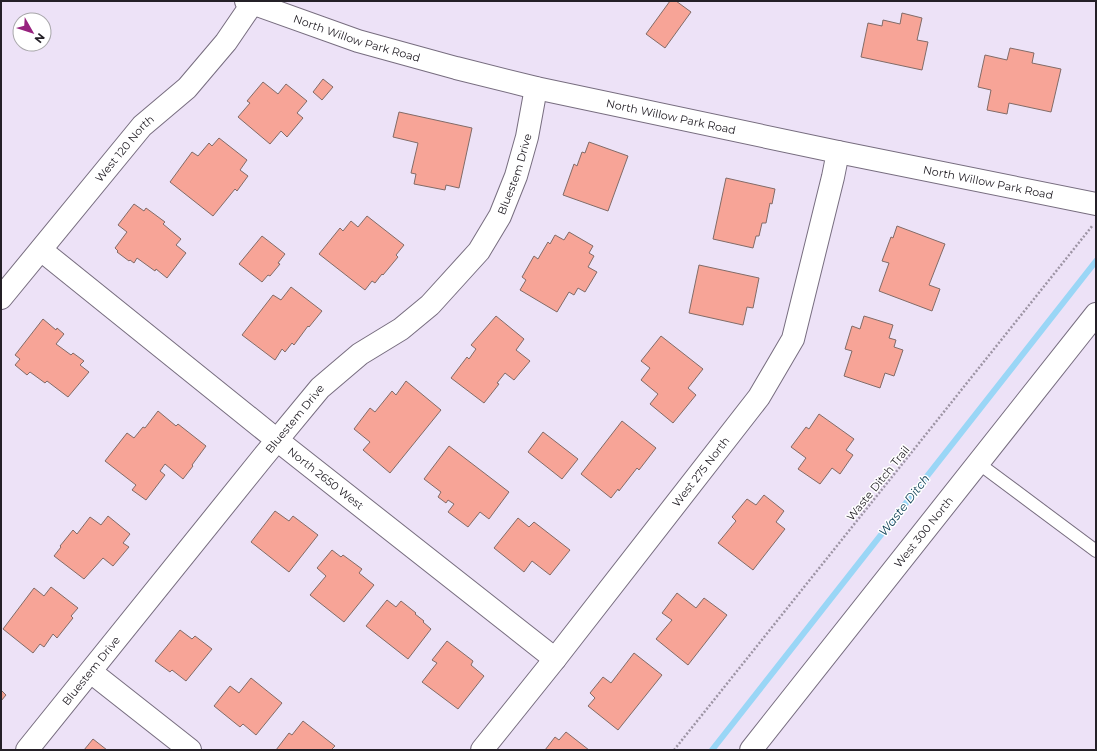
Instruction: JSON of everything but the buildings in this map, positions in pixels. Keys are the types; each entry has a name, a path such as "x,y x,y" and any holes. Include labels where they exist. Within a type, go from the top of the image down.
{"street":[{"name":"North Willow Park Road","path":"251,2 358,41 456,68 536,88 838,152 1095,215"},
{"name":"West 120 North","path":"1,298 142,126 187,88 226,42 251,2"},
{"name":"Bluestem Drive","path":"27,750 320,388 360,354 401,329 430,306 479,251 500,216 516,176 527,137 536,88"},
{"name":"West 275 North","path":"482,750 555,659 759,396 793,339 838,152"},
{"name":"North 2650 West","path":"41,250 277,440 555,659"},
{"name":"West 300 North","path":"751,750 1096,314"},
{"path":"91,672 190,750"}],"lane":[{"path":"978,463 1096,551"}],"path":[{"name":"Waste Ditch Trail","path":"674,750 1095,215"}],"waterway":[{"name":"Waste Ditch","path":"712,750 1096,261"}]}
